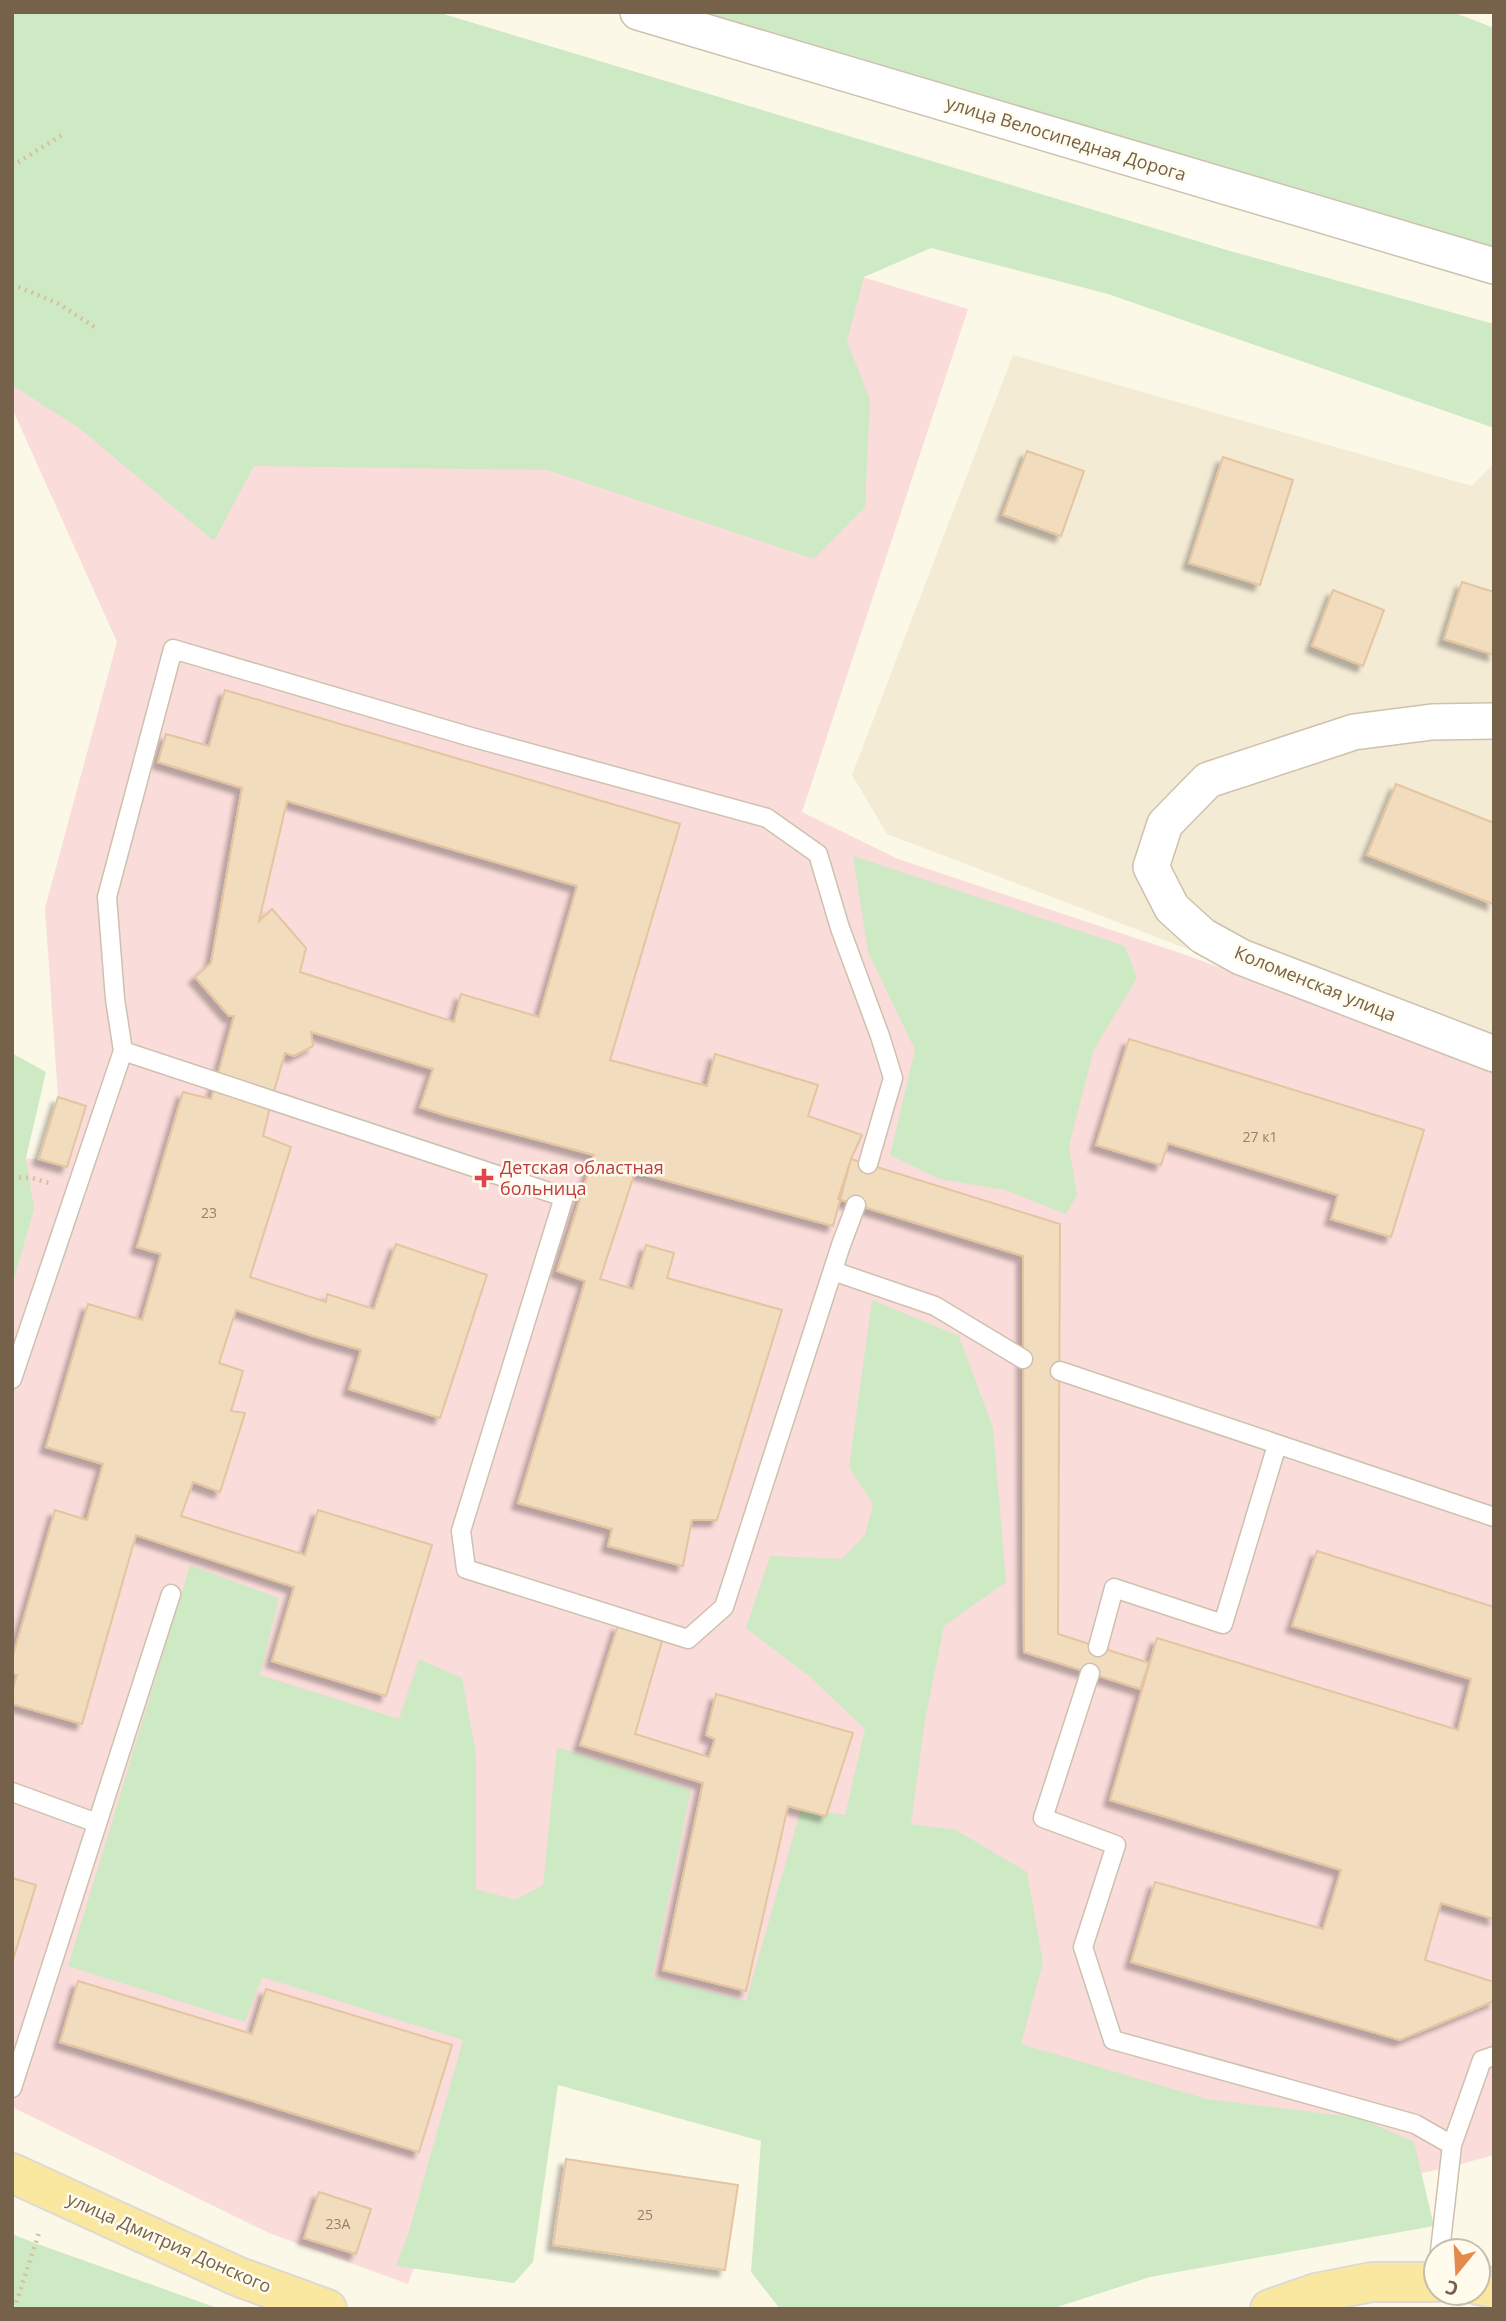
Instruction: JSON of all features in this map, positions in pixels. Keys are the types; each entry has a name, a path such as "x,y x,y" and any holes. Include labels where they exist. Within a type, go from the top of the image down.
{"main road":[{"name":"улица Дмитрия Донского","path":"12,2173 239,2277 327,2309"},
{"path":"1270,2309 1316,2293 1372,2282 1422,2282"}],"street":[{"name":"улица Велосипедная Дорога","path":"638,12 1494,266"},
{"name":"Коломенская улица","path":"1494,721 1432,722 1354,732 1208,780 1165,824 1151,867 1172,908 1203,936 1241,957 1494,1054"}],"lane":[{"path":"12,1379 122,1051 107,897 173,649 471,737 767,818 818,854 840,928 893,1078 868,1164"},
{"path":"122,1051 564,1197 461,1531 466,1569 688,1639 724,1607 856,1205"},
{"path":"833,1271 935,1306 1023,1359"},
{"path":"1060,1371 1494,1517"},
{"path":"1098,1647 1114,1588 1223,1624 1277,1445"},
{"path":"12,2088 171,1594"},
{"path":"1090,1673 1043,1818 1116,1845 1083,1947 1113,2040 1415,2124 1452,2145"},
{"path":"12,1792 97,1823"},
{"path":"1442,2237 1452,2145 1482,2060 1494,2056"}],"path":[{"path":"12,166 65,133"},
{"path":"12,284 59,304 96,328"},
{"path":"12,1177 32,1178"},
{"path":"14,2309 35,2243 55,2194"}],"shaded area":[{"name":"Детская областная больница","path":"102,47 968,309 802,812 898,859 1186,955 1494,1068 1494,2155 1450,2167 786,2309 809,2123 494,2041 408,2284 269,2233 12,2107 12,1158 39,1159 58,1098 45,908 117,642 12,408 12,335"},
{"path":"1013,355 1472,486 1494,463 1494,1066 887,834 852,775"}],"green space":[{"path":"12,12 437,12 1230,251 1494,324 1494,428 1108,294 931,248 864,277 847,341 870,400 865,507 814,559 547,470 254,466 214,541 79,428 12,385"},
{"path":"694,12 1453,12 1494,28 1494,258"},
{"path":"853,856 1125,946 1137,978 1094,1049 1069,1146 1077,1195 1066,1214 1005,1190 939,1179 890,1155 915,1050 868,952"},
{"path":"12,1053 46,1072 26,1158 34,1209 12,1286"},
{"path":"872,1300 959,1336 993,1428 1006,1582 944,1626 925,1720 911,1824 956,1830 1027,1872 1043,1963 1021,2044 1207,2099 1360,2118 1414,2142 1434,2226 1150,2277 1051,2309 780,2309 751,2272 761,2141 558,2085 533,2262 514,2283 396,2266 409,2231 463,2040 262,1977 245,2022 68,1966 190,1565 279,1598 260,1675 399,1719 419,1659 462,1678 476,1754 476,1889 515,1900 543,1885 557,1747 691,1790 652,1977 746,2001 801,1809 845,1815 865,1729 810,1677 746,1628 770,1556 842,1559 865,1535 873,1504 849,1467"},
{"path":"12,2234 35,2243 220,2309 12,2309"}],"building":[{"path":"1027,451 1084,471 1061,536 1003,515"},
{"path":"1223,457 1293,480 1260,585 1189,563"},
{"path":"1462,582 1494,592 1494,655 1444,639"},
{"path":"1333,590 1384,610 1363,666 1312,646"},
{"path":"225,690 680,824 610,1060 707,1086 715,1054 818,1085 808,1116 862,1135 851,1159 833,1226 635,1172 600,1279 633,1289 646,1245 674,1253 667,1278 782,1310 717,1520 692,1520 683,1566 608,1546 612,1529 518,1503 585,1281 557,1271 594,1155 420,1107 433,1069 311,1032 313,1046 294,1056 285,1053 273,1095 263,1136 291,1147 250,1277 326,1302 327,1294 374,1309 396,1244 487,1275 440,1418 349,1389 361,1350 236,1310 219,1363 243,1371 231,1411 245,1413 220,1492 193,1482 181,1516 305,1555 318,1510 432,1545 386,1696 272,1661 294,1587 136,1535 82,1724 12,1704 12,1691 17,1675 12,1674 12,1659 55,1510 87,1520 103,1464 46,1447 88,1304 142,1320 161,1254 137,1247 183,1092 211,1099 234,1016 229,1016 195,977 211,963 242,788 158,762 166,734 209,746","holes":["287,801 577,886 539,1017 461,994 454,1022 300,972 306,948 272,909 259,921"]},
{"path":"1396,784 1494,823 1493,904 1367,855"},
{"path":"1129,1039 1424,1130 1391,1237 1331,1219 1338,1195 1168,1143 1161,1165 1096,1145"},
{"path":"58,1097 86,1106 67,1167 39,1159"},
{"path":"851,1159 1060,1224 1058,1634 1149,1663 1140,1689 1024,1652 1023,1256 838,1199"},
{"path":"1317,1551 1494,1607 1494,1919 1441,1903 1425,1960 1494,1982 1494,2001 1400,2040 1131,1962 1155,1882 1323,1929 1341,1870 1110,1800 1157,1638 1458,1730 1471,1679 1292,1626"},
{"path":"618,1625 662,1641 635,1734 709,1757 715,1739 706,1735 716,1694 853,1733 826,1816 788,1806 746,1991 663,1970 703,1783 580,1745"},
{"path":"12,1878 36,1885 12,1963"},
{"path":"78,1981 252,2034 266,1989 452,2045 419,2152 60,2042"},
{"path":"566,2159 738,2185 725,2270 553,2245"},
{"path":"319,2192 371,2209 356,2254 304,2238"}],"place":[{"name":"Детская областная больница","path":"484,1178"}]}
